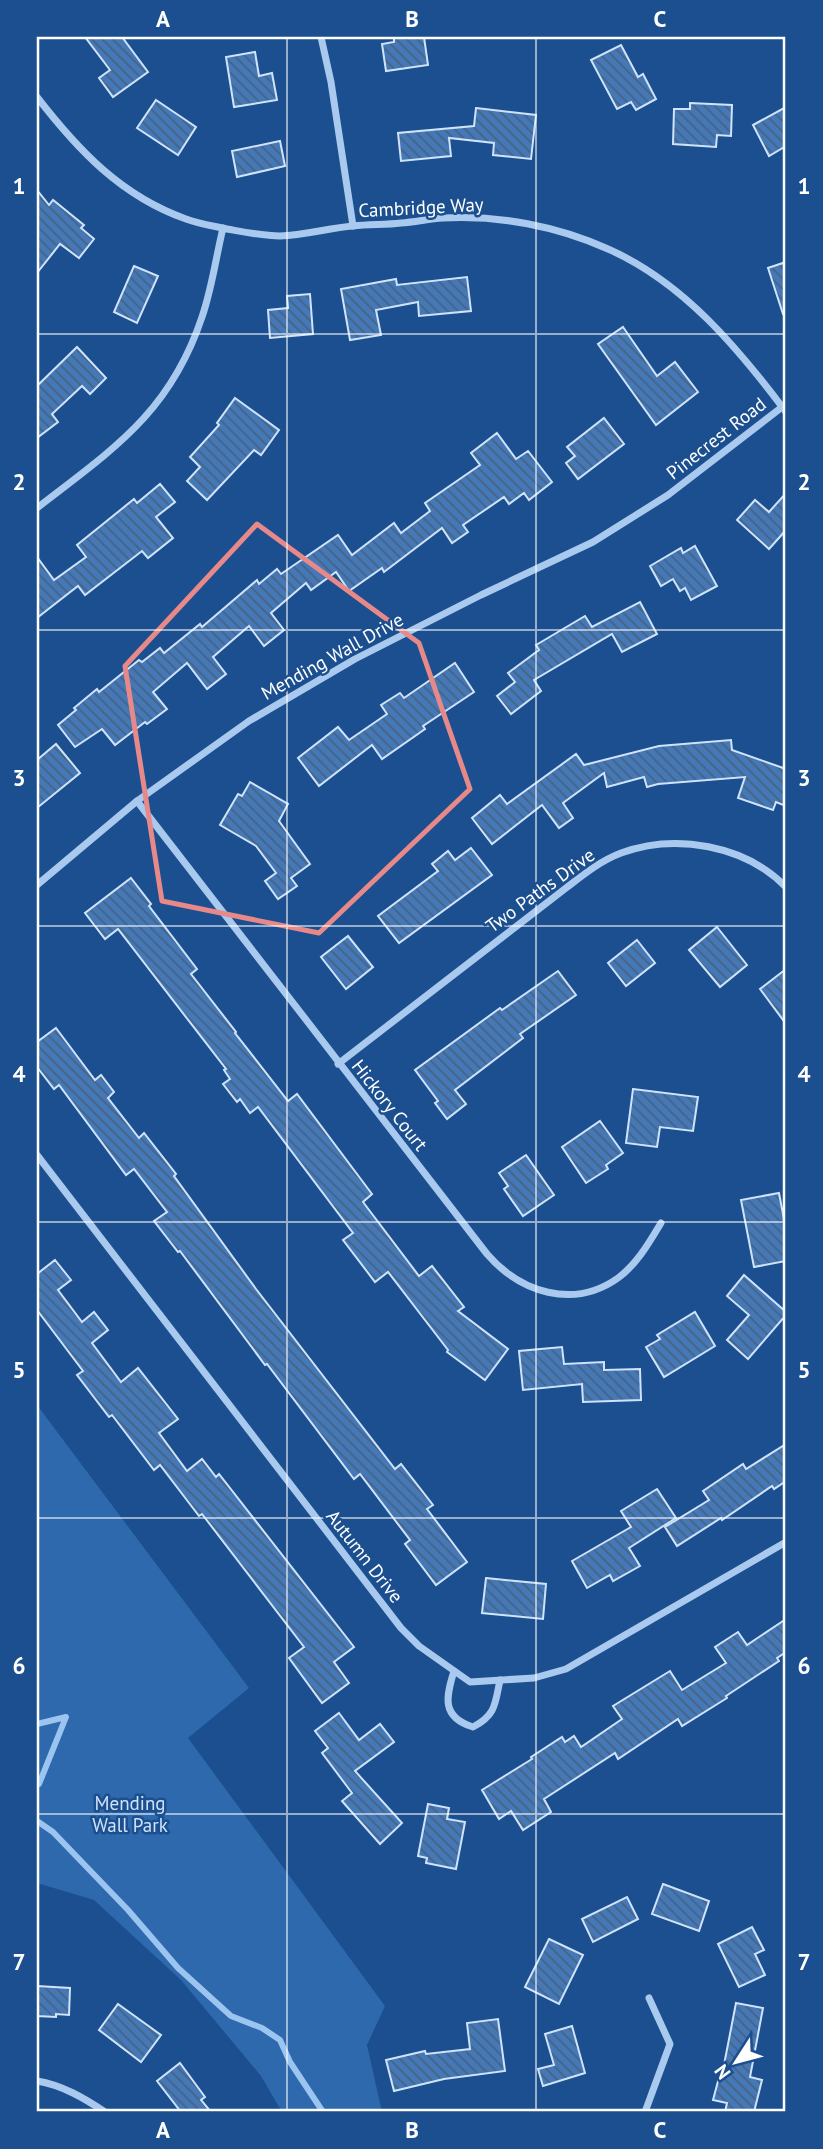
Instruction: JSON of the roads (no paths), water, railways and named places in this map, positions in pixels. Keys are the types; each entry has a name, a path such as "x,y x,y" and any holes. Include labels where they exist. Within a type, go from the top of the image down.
{"street":[{"path":"321,37 331,82 353,226"},
{"name":"Cambridge Way","path":"37,97 68,136 110,178 186,219 223,228 279,236 442,218 485,219 529,224 609,249 639,265 702,313 785,407"},
{"path":"37,508 124,440 147,416 169,386 183,363 203,315 223,228"},
{"name":"Pinecrest Road","path":"668,495 785,407"},
{"name":"Mending Wall Drive","path":"37,885 137,802 249,721 326,675 481,595 593,542 668,495"},
{"name":"Hickory Court","path":"137,802 498,1267 521,1283 548,1293 591,1291 617,1279 630,1267 661,1223"},
{"name":"Two Paths Drive","path":"338,1064 566,888 620,853 643,847 696,844 757,863 786,887"},
{"name":"Autumn Drive","path":"37,1155 401,1628 419,1646 470,1682 534,1678 580,1663 786,1542"},
{"path":"454,1671 447,1693 451,1714 460,1723 473,1727 485,1721 494,1710 500,1680"},
{"path":"645,2112 670,2043 649,1998"},
{"path":"37,2081 84,2098 105,2112"}],"waterway":[{"path":"37,1724 66,1717 39,1784"},
{"path":"37,1821 53,1832 128,1910 178,1968 231,2016 262,2028 280,2040 290,2062 323,2112"}],"park label":[{"name":"Mending Wall Park","path":"130,1814"}]}
